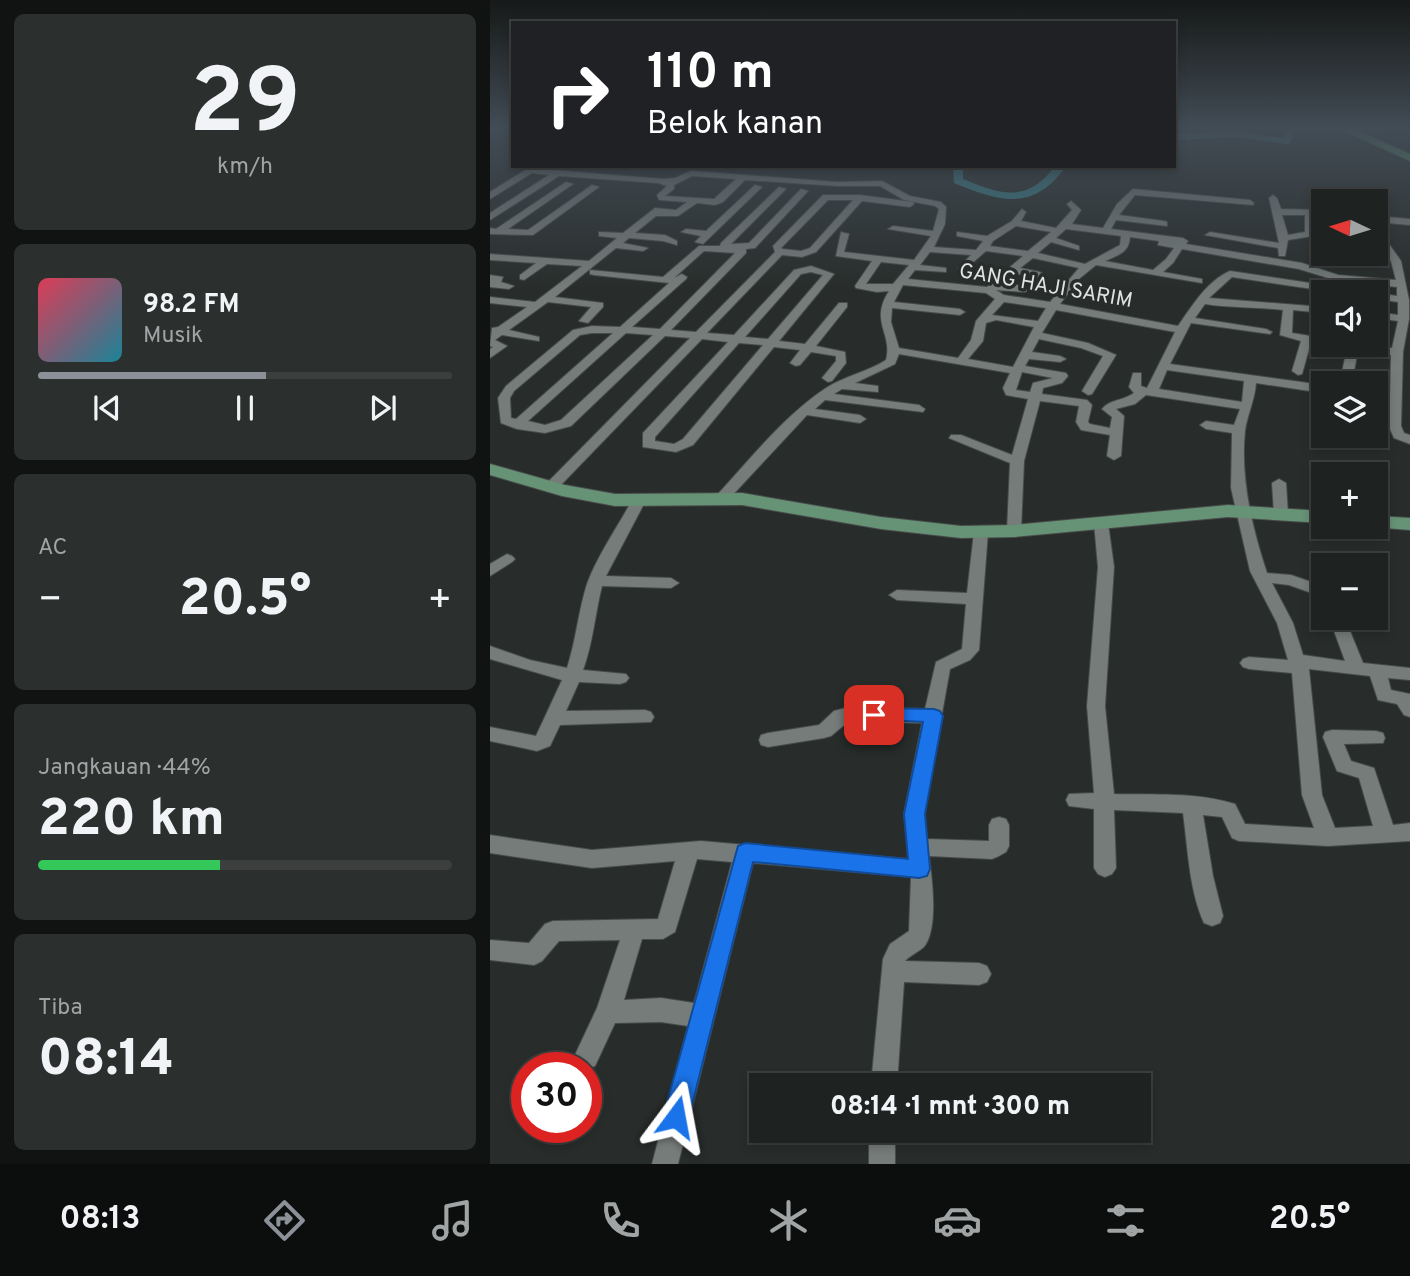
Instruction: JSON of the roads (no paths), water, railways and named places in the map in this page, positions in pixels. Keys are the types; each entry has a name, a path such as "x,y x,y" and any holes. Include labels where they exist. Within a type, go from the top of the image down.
{"main road":[{"path":"491,470 595,497 638,502 722,498 761,502 881,523 981,532 1244,511 1311,516"},
{"path":"1388,523 1410,524"}],"street":[{"path":"490,196 514,181"},
{"path":"641,190 666,181"},
{"path":"667,181 662,198 695,201 718,201 739,181"},
{"path":"668,181 727,194"},
{"path":"664,280 701,249 750,247 804,191 671,181"},
{"path":"831,181 886,184 907,198 937,208"},
{"path":"492,214 543,182 607,188"},
{"path":"494,231 569,184"},
{"path":"494,231 530,233 596,187"},
{"path":"722,498 805,411 823,396 834,382 843,357 836,352 698,337 662,332 626,328 582,330 510,389 504,398 503,418 517,425 552,429 566,423 662,332 743,254 739,250 700,243 758,187"},
{"path":"517,425 746,224 782,189"},
{"path":"1105,232 1131,192 1250,203"},
{"path":"860,198 813,250 802,254 780,252 776,248 826,197 860,198 937,208"},
{"path":"1273,198 1283,242 1280,263"},
{"path":"492,335 592,268 614,245 656,212 678,214 695,201"},
{"path":"490,203 508,205"},
{"path":"993,287 1033,255 1077,212 1077,208 1071,204"},
{"path":"834,382 887,365 893,359 884,313 889,301 932,241 942,221 937,208"},
{"path":"844,234 843,246 837,254 964,266 983,247 1015,223 1022,212"},
{"path":"1210,235 1283,242 1310,234 1309,214 1277,212"},
{"path":"1112,219 1130,224 1133,220 1164,224"},
{"path":"1388,220 1410,222"},
{"path":"942,221 954,222"},
{"path":"721,222 771,226"},
{"path":"1015,223 1184,242 1156,272"},
{"path":"893,229 932,241"},
{"path":"686,232 709,234"},
{"path":"512,241 523,234"},
{"path":"602,234 665,238 674,243"},
{"path":"960,234 983,247"},
{"path":"1118,426 1086,428 1082,422 1086,405 1083,403 1010,391 1009,388 1053,306 1090,264 1122,249 1125,246 1126,234"},
{"path":"1050,239 1074,244"},
{"path":"917,240 1156,272 1198,281"},
{"path":"1161,243 1302,266 1311,272 1405,291"},
{"path":"614,245 643,248"},
{"path":"490,257 502,249"},
{"path":"1388,250 1396,261 1405,291 1404,319 1397,352 1395,426 1399,435 1410,440"},
{"path":"551,486 780,252"},
{"path":"490,257 578,262 592,268 677,282"},
{"name":"GANG HAJI SARIM","path":"878,259 860,286 877,289 901,284 993,287 1001,298 1186,325 1266,332"},
{"path":"1036,274 1053,259"},
{"path":"524,277 546,260"},
{"path":"539,276 559,261"},
{"path":"559,273 578,262"},
{"path":"916,263 942,270"},
{"path":"805,269 829,274 688,442 676,448 648,443 648,436 736,341 798,272 805,269"},
{"path":"993,287 1025,289 1042,278 1036,274 1012,270"},
{"path":"1114,456 1118,416 1108,409 1147,392 1203,300 1230,274 1311,285"},
{"path":"490,278 499,279 494,285 509,286 491,301"},
{"path":"1267,301 1279,280"},
{"path":"569,301 583,289"},
{"path":"851,294 960,312"},
{"path":"960,362 976,341 981,321 1001,298"},
{"path":"1203,300 1238,305 1267,301 1288,309 1311,310"},
{"path":"491,301 569,301 599,305 584,321"},
{"path":"1015,319 1027,312 1034,303"},
{"path":"796,363 842,305"},
{"path":"1288,309 1286,335 1311,339"},
{"path":"981,321 996,317 1015,319 1038,330 1110,355 1088,391"},
{"path":"1388,317 1404,319"},
{"path":"492,335 534,339"},
{"path":"490,355 501,346 492,335"},
{"path":"1298,371 1307,338"},
{"path":"892,350 1062,376 1058,380 1037,386 1032,413 1017,461 1014,531"},
{"path":"1388,351 1397,352"},
{"path":"1027,355 1059,359"},
{"path":"1162,366 1311,387"},
{"path":"1396,375 1410,378"},
{"path":"1137,376 1135,387 1147,392 1246,406"},
{"path":"1251,377 1239,429 1236,475 1260,577 1285,623 1294,654 1300,664 1312,795 1328,837"},
{"path":"834,382 874,389"},
{"path":"823,396 919,409"},
{"path":"1388,400 1396,401"},
{"path":"805,411 860,419"},
{"path":"1206,425 1239,429"},
{"path":"1388,425 1395,426"},
{"path":"956,438 1017,461"},
{"path":"1279,483 1281,514"},
{"path":"490,734 540,743 543,741 572,678 582,649 584,623 596,581 638,502"},
{"path":"1101,523 1106,567 1096,706 1104,771 1105,868"},
{"path":"885,1073 892,971 898,951 911,945 920,931 922,885 915,814 942,666 967,655 970,650 981,532"},
{"path":"490,571 507,559"},
{"path":"1260,577 1291,580 1311,588"},
{"path":"596,581 671,583"},
{"path":"897,595 974,599"},
{"path":"1342,631 1356,668"},
{"path":"490,652 522,665 572,678 620,678"},
{"path":"1249,663 1300,664 1410,674"},
{"path":"1377,670 1384,695 1406,700 1410,710"},
{"path":"768,740 824,732 835,720 849,714 934,716"},
{"path":"554,718 645,717"},
{"path":"1376,738 1332,737 1344,766 1367,773 1385,833"},
{"path":"1076,800 1192,804 1228,810 1239,832 1328,837 1410,832"},
{"path":"1192,804 1204,885 1212,916"},
{"path":"490,844 592,859 689,850 745,852 824,862 918,858 992,850 999,846 999,825"},
{"path":"490,950 534,954 553,931 663,929 667,925 689,850"},
{"path":"665,1164 745,852"},
{"path":"588,1052 608,1012 634,931"},
{"path":"892,971 979,974"},
{"path":"608,1012 661,1010 702,1016"},
{"path":"882,1143 882,1164"}],"waterway":[{"path":"959,181 987,192 1015,196 1028,195 1049,181"}]}
